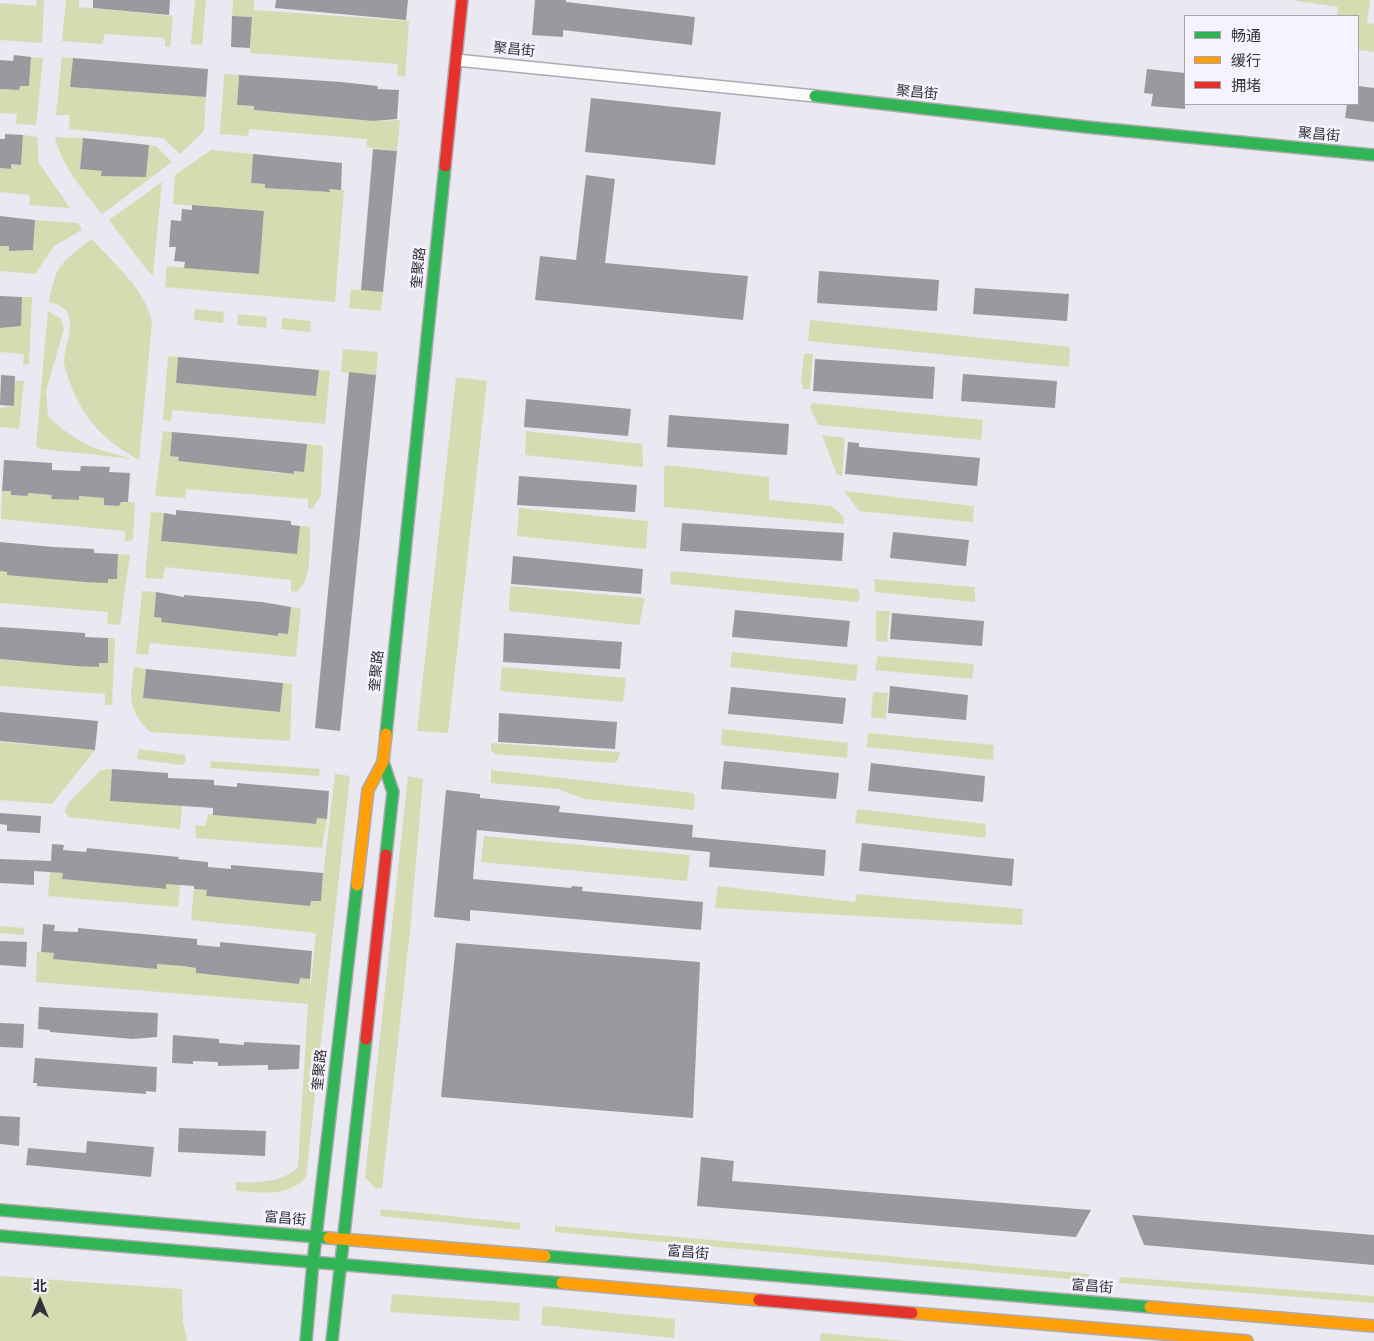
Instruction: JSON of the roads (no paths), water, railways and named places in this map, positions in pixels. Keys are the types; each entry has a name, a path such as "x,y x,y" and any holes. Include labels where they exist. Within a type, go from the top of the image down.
{"main road":[{"name":"奎聚路","path":"306,1341 313,1262 368,790 383,762 462,0"},
{"name":"聚昌街","path":"815,96 1086,127 1374,155"},
{"path":"332,1341 393,792 383,762"},
{"name":"富昌街","path":"0,1210 1374,1326"},
{"path":"0,1236 1247,1341"}],"street":[{"name":"聚昌街","path":"456,60 815,96"}]}
